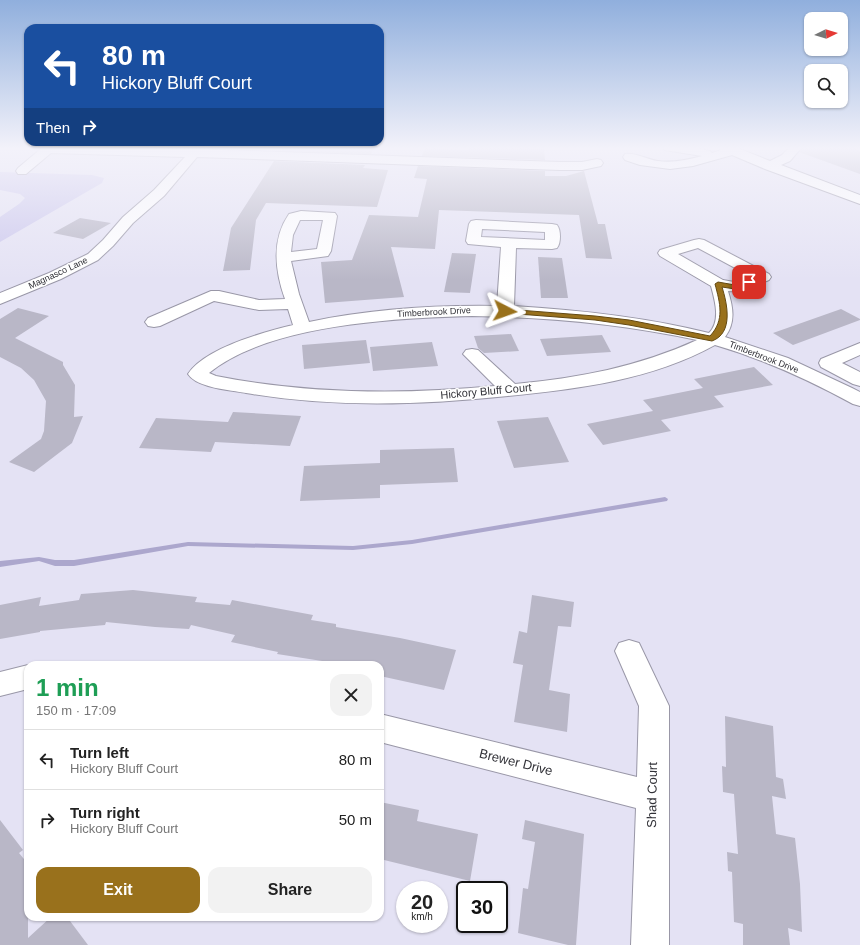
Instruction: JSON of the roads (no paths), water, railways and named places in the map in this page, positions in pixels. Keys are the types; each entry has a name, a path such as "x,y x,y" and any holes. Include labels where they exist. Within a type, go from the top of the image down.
{"street":[{"name":"Magnasco Lane","path":"0,299 55,276 93,256 108,243 128,220 161,191"},
{"path":"839,191 858,198"},
{"path":"283,257 319,255 325,251 326,234 330,216 301,215 294,217 286,235 283,257 294,304 303,328"},
{"path":"476,224 552,228 552,245 509,243 473,241 476,224"},
{"path":"505,311 509,243"},
{"path":"712,339 720,330 723,318 724,304 718,284 665,253 699,243 763,277 735,287 718,284"},
{"path":"154,322 211,296 219,296 259,305 294,304"},
{"name":"Timberbrook Drive","path":"197,374 207,364 227,354 263,340 303,328 331,322 388,315 474,310 505,311 602,319 661,328 712,339 755,352 830,384 860,400"},
{"name":"Hickory Bluff Court","path":"197,374 203,379 249,388 345,397 404,397 510,390 583,380 649,366 674,357 712,339"},
{"path":"853,376 828,363 860,348"},
{"path":"472,354 510,390"},
{"path":"830,384 853,376"},
{"name":"Shad Court","path":"629,651 654,706 650,945"},
{"path":"0,684 24,678"},
{"name":"Brewer Drive","path":"384,729 652,796"}],"waterway":[{"path":"0,564 39,559 55,563 74,563 188,544 353,548 412,542 665,499"}]}
